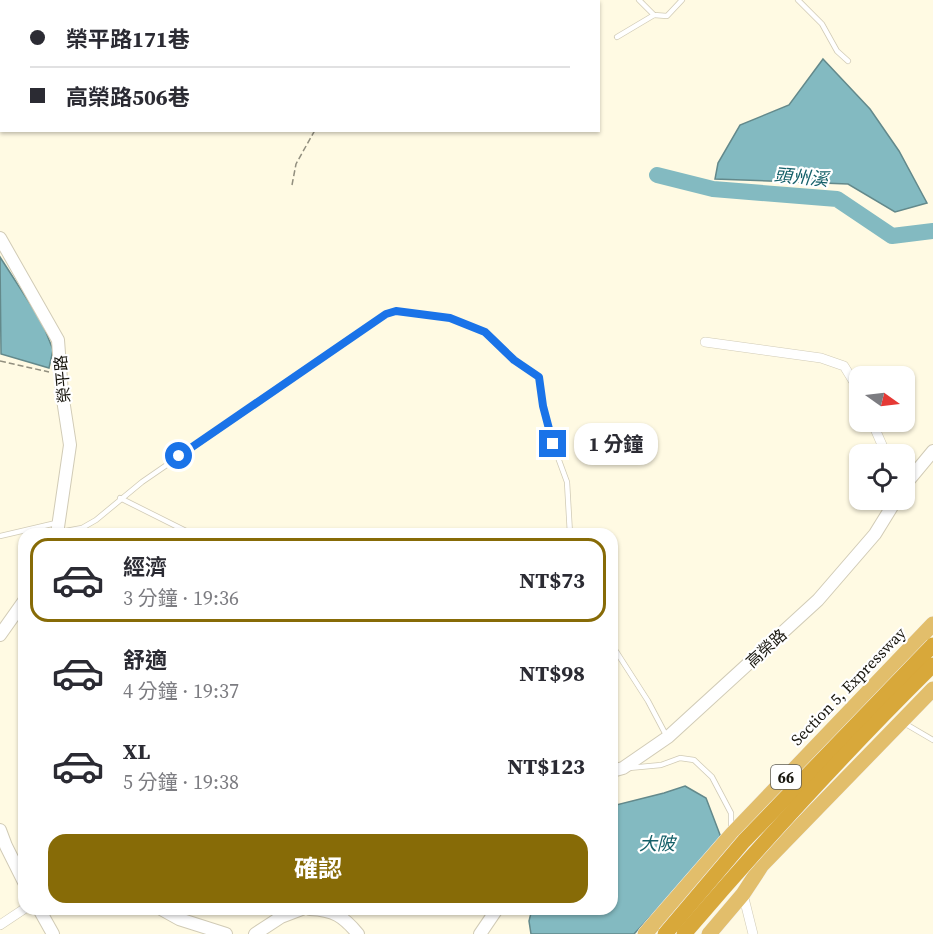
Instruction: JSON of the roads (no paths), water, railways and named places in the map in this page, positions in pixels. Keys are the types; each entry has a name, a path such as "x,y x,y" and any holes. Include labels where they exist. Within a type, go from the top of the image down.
{"highway":[{"name":"66","path":"665,934 744,841 933,645"},
{"name":"66","path":"684,934 753,854 888,710 933,666"}],"main road":[{"name":"Section 5, Expressway","path":"645,934 732,834 933,624"},
{"path":"708,934 743,894 762,865 933,689"}],"street":[{"name":"榮平路","path":"0,238 58,340 62,393 70,445 58,528"},
{"path":"705,342 821,358 844,366 849,374"},
{"path":"915,473 933,451"},
{"name":"高榮路","path":"618,770 668,737 818,600 875,534 890,510"},
{"path":"0,635 18,610"},
{"path":"0,830 3,848 18,872"},
{"path":"743,894 753,934"},
{"path":"0,925 18,913"},
{"path":"42,915 53,934"},
{"path":"172,915 226,934"},
{"path":"255,934 286,915"},
{"path":"337,915 345,919 358,934"},
{"path":"480,934 493,915"}],"lane":[{"path":"639,0 654,15"},
{"path":"617,37 654,15 667,16 682,0"},
{"path":"798,0 822,24 837,51 848,61"},
{"path":"82,528 96,520 120,498 386,314 396,311 450,318 485,332 514,360 539,377 543,406 553,444 567,482 570,528"},
{"path":"120,498 180,528"},
{"path":"0,536 18,534"},
{"path":"618,654 668,737"},
{"path":"902,721 933,740"},
{"path":"618,770 661,765 680,758 694,760 712,777 730,813 732,834"}],"water":[{"path":"823,59 870,109 899,151 927,203 895,212 848,184 715,179 718,163 740,125 789,105"},
{"path":"0,257 42,322 53,350 49,368 1,354"},
{"name":"大陂","path":"685,786 706,798 722,840 634,934 531,934 530,915 618,915 618,804"}],"waterway":[{"name":"頭州溪","path":"657,175 713,189 837,199 892,236 933,231"}]}
